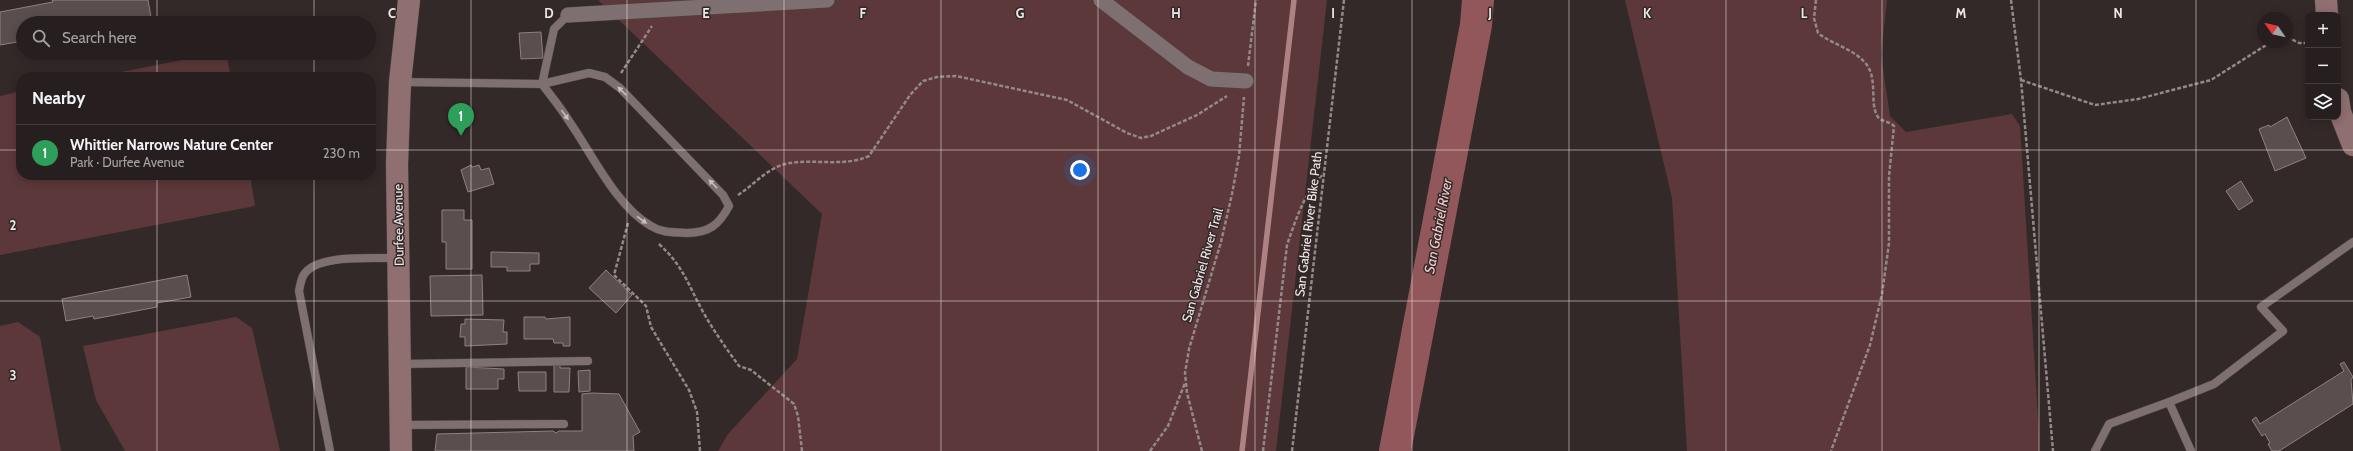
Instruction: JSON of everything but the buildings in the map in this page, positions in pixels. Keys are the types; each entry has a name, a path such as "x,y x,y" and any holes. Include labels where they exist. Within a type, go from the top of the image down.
{"main road":[{"name":"Durfee Avenue","path":"401,451 397,164 400,82 409,0"},
{"path":"2326,0 2327,12"},
{"path":"2341,115 2353,145"}],"street":[{"path":"568,16 827,0"},
{"path":"1101,0 1188,67 1211,79 1246,81"}],"lane":[{"path":"400,82 542,84 589,73 605,77 613,83 726,201 729,206 722,220 713,227 692,233 666,232 651,227 635,215 615,191 569,120 542,84 554,29 568,16"},
{"path":"2095,451 2109,424 2214,384 2283,331 2261,307 2353,242"},
{"path":"330,451 299,291 304,275 312,268 326,260 399,258"},
{"path":"400,364 588,361"},
{"path":"2169,402 2191,451"},
{"path":"401,425 564,424"}],"path":[{"name":"San Gabriel River Trail","path":"1202,451 1185,382 1189,349 1221,242 1232,194 1239,156 1256,0"},
{"name":"San Gabriel River Bike Path","path":"1292,451 1344,0"},
{"path":"1816,0 1814,18 1818,33 1851,51 1867,65 1874,84 1877,114 1882,120 1894,126 1889,176 1889,243 1882,294 1870,345 1831,451"},
{"path":"2011,0 2022,80 2053,451"},
{"path":"613,83 630,63 634,50 648,35 654,21 664,10"},
{"path":"2293,40 2299,43 2305,43"},
{"path":"2022,80 2095,105 2138,99 2211,80 2262,48"},
{"path":"726,201 740,193 773,168 789,162 826,162 862,159 869,156 910,95 923,81 937,77 956,76 1066,100 1127,133 1140,138 1151,136 1216,105 1246,81"},
{"path":"1263,451 1288,245 1298,214 1314,184 1324,173"},
{"path":"634,226 628,221 614,275 646,306 651,327 689,390 697,412 700,451"},
{"path":"658,243 671,255 687,276 702,310 739,366 751,370 794,404 798,416 802,451"},
{"path":"1150,451 1168,426 1185,382"}],"shaded area":[{"path":"598,0 1327,0 1276,451 718,451 728,434 797,359 822,214"},
{"path":"1625,0 1887,0 1881,55 1890,116 1906,132 2012,114 2020,126 2039,451 1687,451 1672,198"},
{"path":"183,60 227,60 230,72 121,72"},
{"path":"16,92 16,180 251,180 255,206 0,255 0,96"},
{"path":"236,317 252,328 280,451 125,451 96,400 83,346"},
{"path":"18,322 40,337 61,451 0,451 0,326"}],"waterway":[{"path":"1242,451 1294,0"},
{"name":"San Gabriel River","path":"1395,451 1476,25 1478,0"}],"place":[{"name":"Whittier Narrows Nature Center","path":"461,136"}]}
